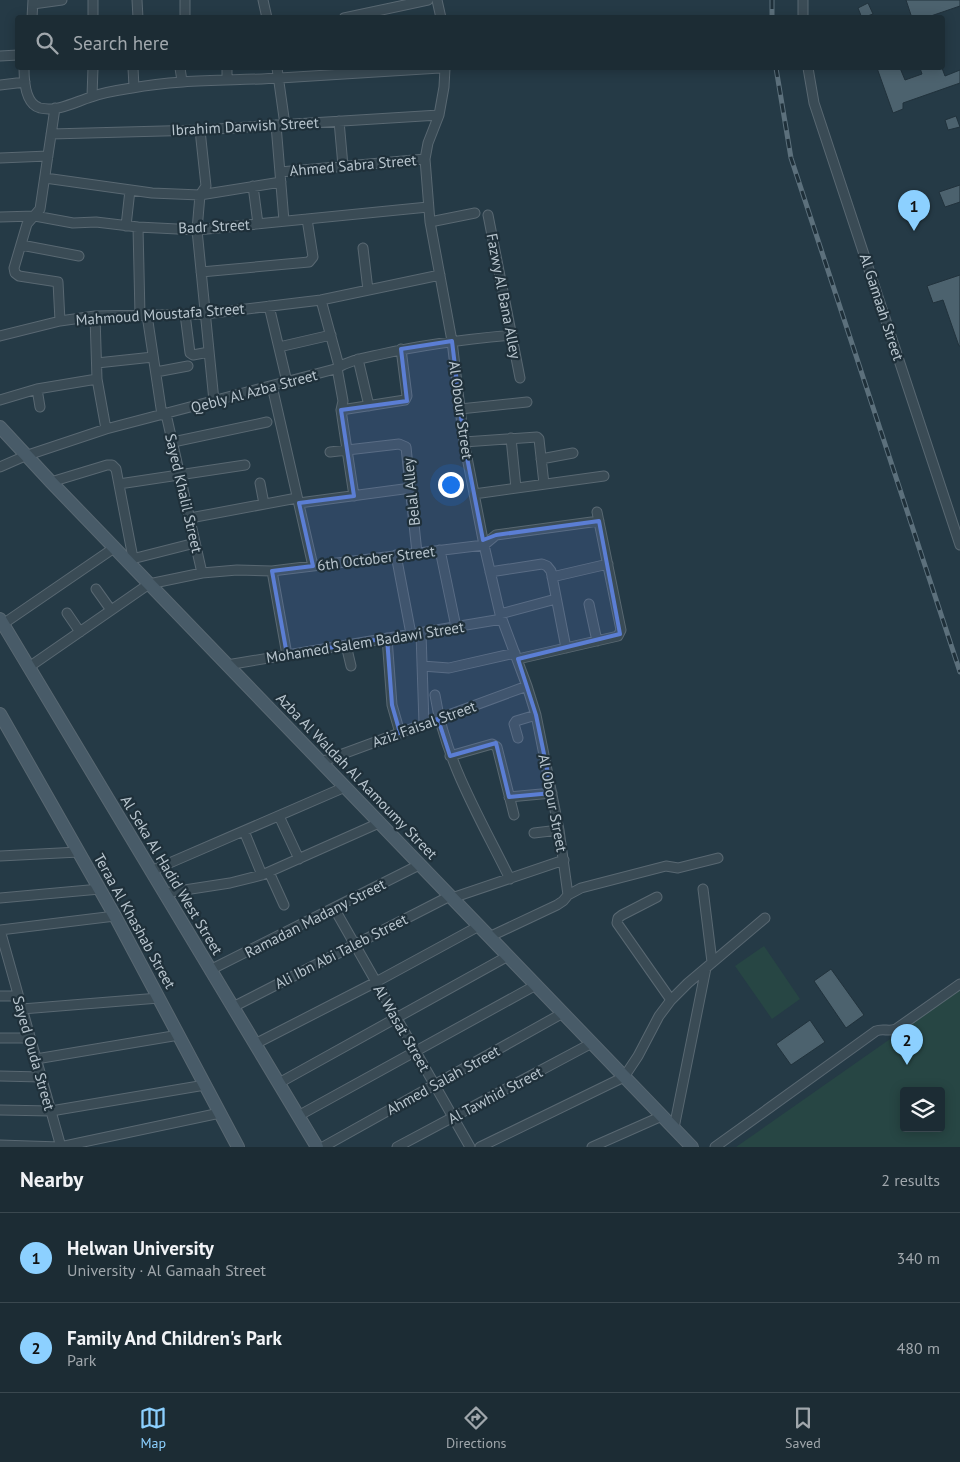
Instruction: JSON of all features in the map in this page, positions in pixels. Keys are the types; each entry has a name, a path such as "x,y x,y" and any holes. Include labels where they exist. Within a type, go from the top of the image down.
{"street":[{"path":"32,15 33,2 62,0"},
{"path":"93,0 93,15"},
{"path":"137,0 138,15"},
{"path":"185,0 185,15"},
{"path":"263,0 266,15"},
{"path":"372,15 390,13 428,0"},
{"path":"437,0 440,15"},
{"path":"803,0 803,15"},
{"path":"0,56 15,55"},
{"path":"24,70 25,82 32,103 45,108 75,104 92,96 134,87 182,81 279,78 384,70"},
{"path":"92,96 93,70"},
{"path":"133,70 134,87"},
{"path":"180,70 182,81"},
{"path":"227,70 227,80"},
{"path":"277,70 281,125 280,172 284,221"},
{"name":"Al Obour Street","path":"445,70 439,116 428,143 425,159 430,222 452,341 464,442 484,545 501,616 536,715 559,830 568,895"},
{"name":"Al Gamaah Street","path":"808,70 814,103 960,545"},
{"path":"0,85 25,82"},
{"path":"55,108 40,209 27,224 15,266 15,273 19,276 58,282 60,321"},
{"name":"Ibrahim Darwish Street","path":"51,134 200,130 439,116"},
{"path":"339,121 343,166"},
{"path":"200,130 206,186 200,195 197,230 214,401"},
{"path":"0,158 48,156"},
{"name":"Ahmed Sabra Street","path":"280,172 425,159"},
{"path":"45,178 173,195 200,195 281,182"},
{"path":"253,186 258,224"},
{"path":"126,226 130,190"},
{"name":"Badr Street","path":"0,217 35,216 72,223 88,221 138,227 197,230 428,207"},
{"path":"430,222 474,213"},
{"name":"Fazwy Al Bana Alley","path":"488,215 520,378"},
{"path":"201,272 309,262 313,257 307,219"},
{"name":"Sayed Khalil Street","path":"138,227 144,315 164,414 173,442 202,573"},
{"path":"21,245 79,256"},
{"path":"363,248 368,290"},
{"name":"Mahmoud Moustafa Street","path":"0,336 60,321 95,316 205,314 321,300 440,275"},
{"path":"321,300 338,367 343,401 341,410 354,496"},
{"path":"269,306 288,382"},
{"path":"185,314 190,353 193,355 209,352"},
{"path":"95,316 97,380 106,430"},
{"path":"279,347 331,335"},
{"name":"Qebly Al Azba Street","path":"0,467 25,456 106,430 288,382 358,360 401,349 452,341 512,335"},
{"path":"341,410 406,399 401,349"},
{"path":"97,364 154,357"},
{"path":"358,360 369,406"},
{"path":"156,372 188,366"},
{"path":"0,398 97,380"},
{"path":"272,386 313,566"},
{"path":"37,390 40,407"},
{"path":"460,409 527,402"},
{"path":"173,442 267,422"},
{"name":"Azba Al Waldah Al Aamoumy Street","path":"0,426 25,456 114,548 130,559 149,584 692,1147"},
{"path":"464,442 537,437 542,459 544,484"},
{"path":"511,438 516,488"},
{"name":"Belal Alley","path":"330,452 399,444 404,446 407,450 417,553"},
{"path":"542,459 573,453"},
{"path":"51,482 110,465 116,468 130,559 195,543"},
{"path":"119,484 245,465"},
{"path":"474,494 604,476"},
{"path":"260,483 264,504"},
{"path":"190,518 264,504 354,496 411,488"},
{"name":"6th October Street","path":"149,584 202,573 237,570 272,571 484,545 496,535 598,516 608,564"},
{"path":"1,622 114,548"},
{"path":"440,550 456,627"},
{"path":"396,556 416,634 422,666 424,724"},
{"path":"490,572 542,564 550,568 566,648"},
{"path":"422,666 449,668 566,648 618,636 621,632 608,564 552,577"},
{"path":"272,571 287,655"},
{"path":"29,668 149,584"},
{"path":"96,589 111,610"},
{"name":"Mohamed Salem Badawi Street","path":"227,665 456,627 501,616 556,599"},
{"path":"589,604 597,641"},
{"path":"67,613 80,632"},
{"name":"Al Seka Al Hadid West Street","path":"1,622 317,1147"},
{"path":"387,638 392,705 400,733"},
{"path":"346,645 351,666"},
{"name":"Aziz Faisal Street","path":"321,762 527,686"},
{"path":"435,695 438,719 450,756 510,879"},
{"name":"Teraa Al Khashab Street","path":"0,714 5,733 79,852 115,916 220,1113 235,1147"},
{"path":"518,738 514,724 516,721 536,715"},
{"path":"450,756 492,744 496,745 514,815"},
{"path":"151,871 345,787"},
{"path":"509,797 552,793"},
{"path":"279,816 299,859"},
{"path":"165,893 222,885 265,873 379,823"},
{"path":"534,833 559,830"},
{"path":"244,831 284,905"},
{"path":"0,856 79,852"},
{"path":"489,936 557,904 581,888 666,866 678,868 718,858"},
{"name":"Ali Ibn Abi Taleb Street","path":"233,1007 354,944 451,897 564,860"},
{"name":"Ramadan Madany Street","path":"210,970 419,865"},
{"path":"0,898 100,889"},
{"path":"674,1128 709,965 703,889"},
{"path":"658,897 622,914 618,918 617,923 671,1000"},
{"name":"Al Wasat Street","path":"334,908 470,1147"},
{"path":"0,932 115,916"},
{"path":"480,1147 624,1076 638,1056 659,1016 671,1000 688,983 765,918"},
{"path":"255,1044 376,982 479,926"},
{"name":"Sayed Ouda Street","path":"0,932 60,1147"},
{"path":"279,1083 508,956"},
{"path":"0,965 10,965"},
{"path":"715,1147 876,1031 896,1029 960,984"},
{"path":"298,1116 536,985"},
{"path":"0,996 18,996"},
{"path":"22,1009 159,998"},
{"name":"Ahmed Salah Street","path":"323,1147 563,1013"},
{"path":"36,1059 179,1035"},
{"path":"0,1038 30,1038"},
{"name":"Al Tawhid Street","path":"397,1147 592,1043"},
{"path":"0,1076 41,1077"},
{"path":"0,1110 50,1111 205,1085"},
{"path":"0,1145 60,1147 220,1113"},
{"path":"592,1147 662,1116"}],"highlighted area":[{"path":"452,341 464,442 483,540 496,535 599,521 620,634 518,659 536,715 552,793 509,797 496,743 450,756 438,719 400,733 392,705 387,638 287,655 272,571 313,566 299,503 354,496 341,410 407,401 401,349"}],"green space":[{"path":"764,946 800,999 772,1019 735,966"},
{"path":"960,990 960,1147 736,1147"}],"building":[{"path":"906,0 960,0 960,6 934,15 911,15"},
{"path":"868,3 873,14 861,15 858,8"},
{"path":"878,70 901,70 905,80 922,74 921,70 943,70 945,76 960,70 960,83 903,103 903,109 893,113"},
{"path":"956,116 960,127 948,130 945,120"},
{"path":"960,185 960,202 945,207 939,192"},
{"path":"960,275 959,346 943,300 933,303 927,286"},
{"path":"831,969 864,1015 846,1028 814,981"},
{"path":"810,1020 825,1042 791,1065 776,1044"}],"railway":[{"path":"772,0 772,15"},
{"path":"776,70 791,158 960,672"}],"place":[{"name":"Helwan University","path":"914,231"},
{"name":"Family And Children's Park","path":"907,1065"}]}
